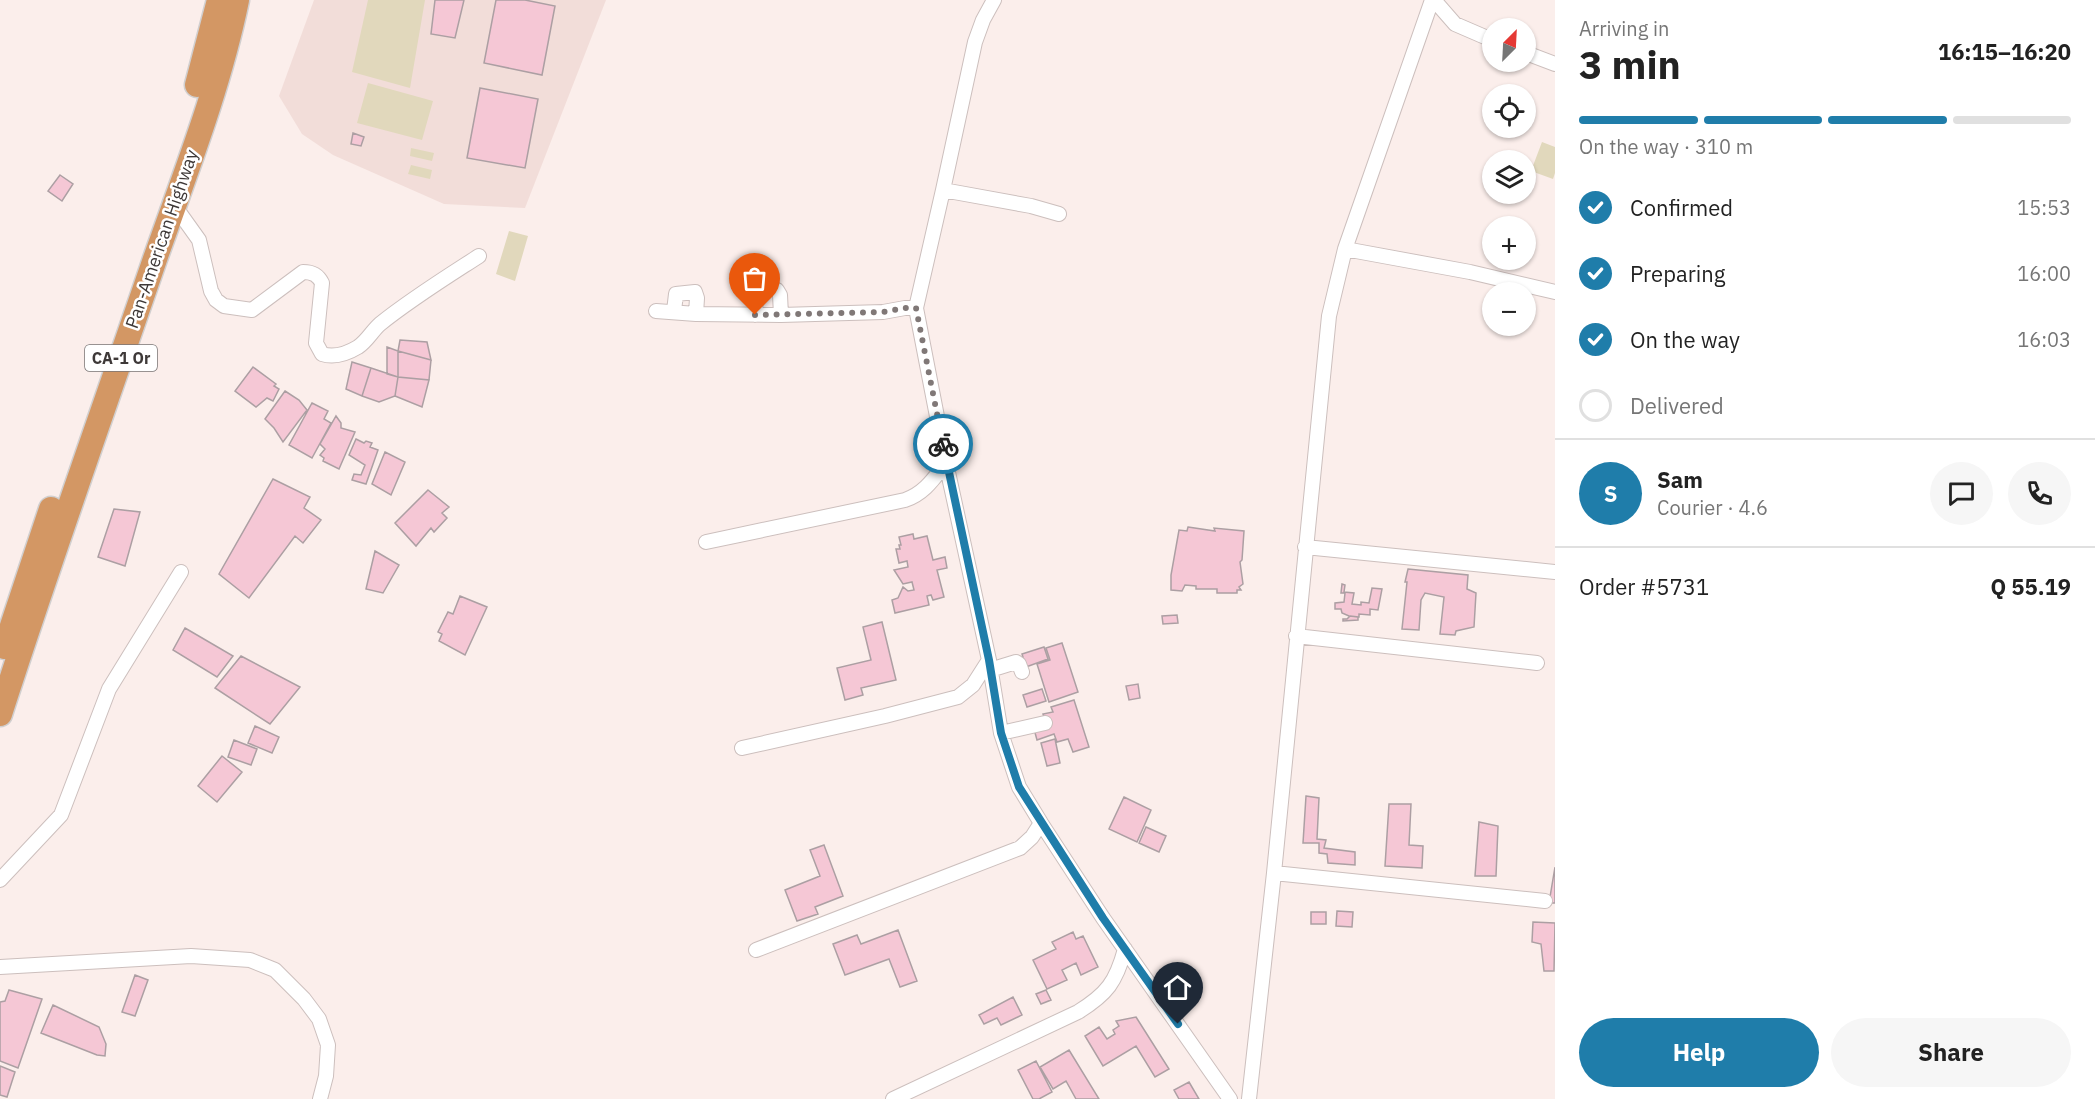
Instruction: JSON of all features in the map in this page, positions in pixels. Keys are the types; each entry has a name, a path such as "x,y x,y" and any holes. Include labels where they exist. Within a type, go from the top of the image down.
{"highway":[{"name":"Pan-American Highway","path":"0,662 83,415 180,140 200,75 219,0"},
{"name":"Pan-American Highway","path":"0,714 213,89 237,0"}],"street":[{"path":"994,0 975,42 916,308 1001,733 1019,787 1041,823 1103,918 1230,1099"},
{"path":"1249,1099 1274,873 1329,316 1345,249 1433,0 1455,24 1482,36"},
{"path":"1536,57 1555,64"},
{"path":"944,190 994,192 1059,214"},
{"path":"174,205 199,240 211,291 216,300 224,306 252,310 303,272 315,274 322,283 316,343 322,354 328,356 359,347 378,326 426,290 479,256"},
{"path":"1345,249 1470,272 1555,292"},
{"path":"777,290 780,295 781,315"},
{"path":"755,315 756,291"},
{"path":"674,311 676,294 695,292 696,314"},
{"path":"656,311 781,315 883,312 916,308"},
{"path":"706,542 905,500 917,495 928,486 946,463"},
{"path":"1305,547 1555,572"},
{"path":"0,880 61,815 109,689 181,572"},
{"path":"1296,636 1537,663"},
{"path":"742,748 958,697 974,685 989,665 1016,662 1022,672"},
{"path":"1001,733 1045,723"},
{"path":"756,950 1020,848 1032,837 1041,823"},
{"path":"1274,873 1545,901"},
{"path":"893,1099 1078,1012 1100,998 1112,982 1125,949"},
{"path":"0,967 191,956 250,960 274,970 304,999 319,1019 328,1045 326,1076 320,1099"}],"shaded area":[{"path":"314,0 606,0 525,208 444,204 333,155 302,134 279,96"},
{"path":"368,0 425,0 410,88 352,72"},
{"path":"368,83 433,101 422,140 357,123"},
{"path":"1542,142 1555,147 1553,179 1536,173 1536,158"},
{"path":"411,148 434,153 432,161 410,156"},
{"path":"411,165 432,170 430,179 408,174"},
{"path":"509,231 528,236 515,281 496,274"}],"building":[{"path":"435,0 464,0 455,38 431,34"},
{"path":"496,0 525,0 555,6 542,75 484,63"},
{"path":"480,88 538,99 525,168 467,158"},
{"path":"353,133 364,137 361,146 351,144"},
{"path":"60,175 73,184 62,201 48,191"},
{"path":"400,340 427,342 431,360 398,351"},
{"path":"387,347 398,351 398,377 387,374"},
{"path":"398,351 431,360 429,380 398,377"},
{"path":"352,362 371,368 362,396 346,389"},
{"path":"253,367 276,384 274,386 279,389 273,401 267,398 256,407 235,391"},
{"path":"371,368 398,377 395,396 379,402 362,396"},
{"path":"398,377 429,380 422,407 395,396"},
{"path":"285,391 299,400 307,410 283,442 265,419"},
{"path":"312,403 328,411 324,419 331,423 312,458 289,445"},
{"path":"336,416 341,423 341,428 355,432 339,469 323,461 324,458 320,455 325,449 320,444"},
{"path":"356,439 364,443 366,441 372,443 370,447 378,450 366,484 352,480 354,474 361,475 365,465 349,455"},
{"path":"385,452 405,462 391,495 372,484"},
{"path":"273,479 310,497 304,508 321,520 303,543 295,536 249,598 219,574"},
{"path":"428,490 449,507 442,513 447,518 434,532 431,528 416,546 395,523"},
{"path":"114,509 140,512 125,566 98,557"},
{"path":"1188,527 1215,531 1214,528 1244,531 1240,562 1243,584 1239,587 1241,590 1237,590 1237,593 1217,593 1217,589 1196,589 1196,586 1185,585 1182,591 1171,590 1171,575 1179,530 1187,531"},
{"path":"913,534 914,539 927,536 933,560 945,557 947,568 937,570 944,597 933,600 931,595 927,596 929,605 895,613 892,600 898,598 903,587 908,591 914,590 912,582 903,584 894,570 908,567 907,561 899,563 896,549 900,549 899,545 901,545 899,537"},
{"path":"375,551 399,565 383,593 366,589"},
{"path":"1408,569 1468,575 1467,589 1476,593 1474,627 1456,631 1455,635 1440,634 1444,597 1425,593 1421,600 1419,630 1402,629"},
{"path":"1342,584 1345,585 1344,592 1354,593 1352,604 1369,603 1372,588 1382,589 1378,610 1370,609 1370,615 1359,614 1359,617 1349,616 1342,613 1341,609 1335,609 1335,603 1344,602 1345,593 1341,593"},
{"path":"460,596 487,607 465,655 439,641 442,634 438,632 448,612 453,614"},
{"path":"1177,615 1178,623 1163,624 1162,616"},
{"path":"1350,616 1358,617 1358,620 1343,621"},
{"path":"882,622 896,680 861,688 863,695 845,700 837,668 871,660 863,627"},
{"path":"185,628 233,656 217,677 173,650"},
{"path":"1062,643 1078,692 1049,702 1037,664 1050,660 1046,648"},
{"path":"1044,647 1048,659 1026,667 1022,654"},
{"path":"241,656 300,687 270,724 215,688"},
{"path":"1138,684 1140,698 1129,700 1126,686"},
{"path":"1042,689 1046,701 1027,707 1023,695"},
{"path":"1074,700 1089,747 1073,752 1068,739 1057,742 1054,734 1037,740 1034,729 1047,725 1043,714 1053,712 1051,707"},
{"path":"255,726 279,737 272,753 248,743"},
{"path":"1055,739 1060,763 1047,766 1041,743"},
{"path":"234,740 257,749 251,765 228,757"},
{"path":"222,756 242,772 217,802 198,786"},
{"path":"1306,796 1319,798 1317,839 1326,840 1324,848 1355,852 1355,865 1328,863 1327,854 1319,853 1319,843 1303,843"},
{"path":"1124,797 1151,810 1137,842 1109,829"},
{"path":"1389,804 1411,804 1409,845 1423,846 1422,868 1385,866"},
{"path":"1479,822 1498,826 1496,876 1475,876"},
{"path":"1146,827 1166,836 1159,852 1139,843"},
{"path":"824,845 843,896 815,907 818,914 797,921 785,890 820,876 810,850"},
{"path":"1555,867 1555,903 1549,903"},
{"path":"1337,911 1353,912 1352,927 1336,926"},
{"path":"1311,912 1326,912 1326,924 1311,924"},
{"path":"1533,922 1555,923 1554,971 1544,971 1541,944 1532,942"},
{"path":"898,930 917,981 900,987 889,959 845,975 833,944 857,935 861,944"},
{"path":"1073,932 1076,939 1083,936 1098,967 1081,975 1076,963 1062,970 1067,980 1047,989 1033,960 1056,949 1052,942"},
{"path":"135,975 148,980 135,1016 122,1012"},
{"path":"9,990 42,999 18,1068 0,1061 0,1002 5,1001"},
{"path":"1046,990 1051,1000 1041,1004 1036,994"},
{"path":"1013,997 1022,1015 1001,1025 997,1018 984,1024 979,1015"},
{"path":"53,1005 99,1027 106,1044 105,1056 41,1033"},
{"path":"1136,1017 1169,1069 1155,1077 1136,1046 1103,1066 1085,1036 1099,1027 1107,1039 1115,1034 1113,1030 1119,1026 1116,1021"},
{"path":"1069,1050 1099,1099 1076,1099 1066,1081 1053,1089 1040,1067"},
{"path":"1036,1061 1052,1092 1039,1099 1033,1099 1018,1070"},
{"path":"0,1066 15,1072 7,1097 0,1095"},
{"path":"1189,1082 1199,1099 1179,1099 1174,1090"}],"way so far":[{"path":"755,315 883,312 916,308 943,444"}],"route":[{"path":"943,444 989,660 1001,733 1019,787 1103,918 1178,1024"}]}
